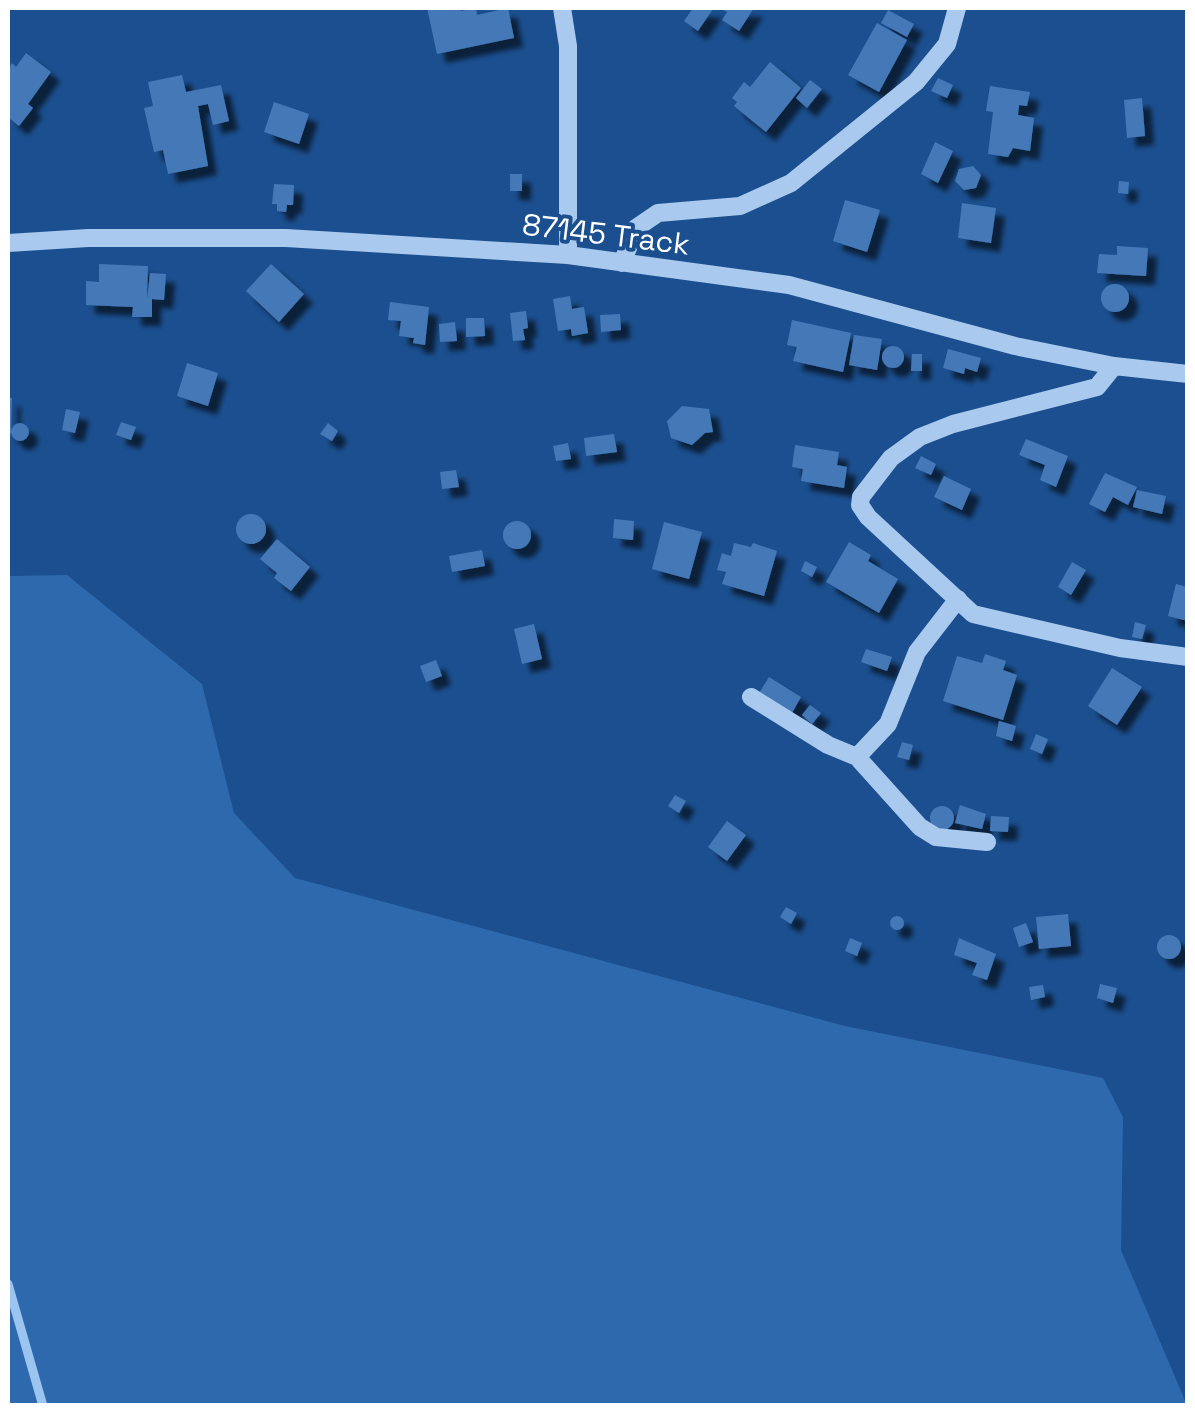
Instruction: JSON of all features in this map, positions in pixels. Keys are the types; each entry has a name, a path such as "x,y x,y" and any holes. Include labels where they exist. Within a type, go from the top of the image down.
{"street":[{"path":"562,8 568,46 568,255"},
{"path":"622,262 633,233 658,213 740,206 791,183 916,82 947,44 956,8"},
{"name":"87145 Track","path":"8,243 88,238 286,238 568,255 790,285 1015,346 1114,366 1188,374"},
{"path":"1114,366 1097,388 953,424 920,437 891,458 866,489 860,505 868,517 973,614 1120,648 1188,657"},
{"path":"856,758 888,724 916,652 958,599"},
{"path":"751,697 856,758 920,827 936,837 987,842"}],"shaded area":[{"path":"67,575 202,684 234,813 295,878 845,1026 1103,1078 1123,1117 1121,1250 1187,1405 8,1405 8,576"}],"building":[{"path":"427,8 476,8 477,15 508,8 514,38 437,54"},
{"path":"693,8 713,9 698,31 684,21"},
{"path":"720,8 754,8 739,31 722,20 727,12"},
{"path":"888,10 914,24 907,37 881,23"},
{"path":"877,23 907,40 879,92 848,75"},
{"path":"26,53 51,72 28,104 33,108 19,126 8,117 8,69 12,63 16,67"},
{"path":"770,62 801,88 766,132 734,106 737,102 732,98 744,82 750,87"},
{"path":"182,75 186,92 221,85 229,121 213,125 208,104 198,106 208,166 168,174 163,150 154,152 144,108 153,106 148,82"},
{"path":"938,78 953,85 947,98 931,91"},
{"path":"810,80 822,89 807,108 796,98"},
{"path":"990,86 1030,92 1027,106 1019,105 1018,115 1034,118 1030,151 1013,148 1008,157 988,154 993,112 986,111"},
{"path":"1142,98 1145,136 1127,138 1124,100"},
{"path":"274,102 309,114 299,144 264,132"},
{"path":"935,142 953,151 938,183 921,174"},
{"path":"973,166 981,175 976,188 964,190 955,181 959,169"},
{"path":"510,174 522,174 522,191 510,191"},
{"path":"1119,181 1129,182 1128,194 1118,193"},
{"path":"274,184 294,185 293,205 287,205 286,212 277,211 277,204 272,204"},
{"path":"845,200 880,210 867,252 833,241"},
{"path":"962,203 996,208 991,243 958,238"},
{"path":"1117,246 1148,248 1146,276 1097,273 1099,254 1117,255"},
{"path":"99,264 148,266 147,299 150,273 166,274 164,300 152,299 152,317 132,317 133,307 86,305 86,281 99,282"},
{"path":"271,264 304,294 279,322 246,291"},
{"path":"1115,284 1125,288 1129,298 1125,308 1115,312 1105,308 1101,298 1105,288"},
{"path":"570,296 572,309 584,307 588,333 572,336 571,329 558,331 553,299"},
{"path":"390,302 429,307 425,345 413,343 414,338 399,336 401,321 388,320"},
{"path":"526,311 525,340 513,341 510,313"},
{"path":"620,314 621,330 601,332 600,315"},
{"path":"466,318 484,318 485,336 466,337"},
{"path":"792,320 851,333 843,372 793,361 797,347 787,345"},
{"path":"455,322 457,341 440,342 439,324"},
{"path":"854,335 882,339 877,370 849,365"},
{"path":"893,346 904,357 893,368 882,357"},
{"path":"948,349 981,358 977,372 965,368 964,374 943,368"},
{"path":"912,354 922,354 922,371 911,371"},
{"path":"187,363 218,373 208,406 177,396"},
{"path":"8,398 12,398 11,434 8,434"},
{"path":"682,406 709,409 713,432 705,433 692,445 671,438 667,421"},
{"path":"66,409 80,412 75,433 62,430"},
{"path":"121,422 136,427 131,440 116,435"},
{"path":"20,423 29,432 20,441 11,432"},
{"path":"328,423 338,431 332,441 320,434"},
{"path":"614,434 617,452 586,456 584,438"},
{"path":"1026,439 1068,456 1056,487 1040,480 1045,465 1019,455"},
{"path":"568,443 571,459 556,461 553,446"},
{"path":"795,445 839,452 837,465 847,467 844,488 801,481 803,469 792,467"},
{"path":"921,456 936,464 931,475 915,468"},
{"path":"456,470 459,487 442,489 440,472"},
{"path":"1105,473 1137,487 1128,505 1113,497 1105,512 1089,504"},
{"path":"944,476 971,489 962,510 934,497"},
{"path":"1137,490 1166,496 1162,514 1133,507"},
{"path":"251,514 262,518 266,529 262,540 251,544 240,540 236,529 240,518"},
{"path":"614,519 634,521 633,540 613,538"},
{"path":"517,521 527,525 531,535 527,545 517,549 507,545 503,535 507,525"},
{"path":"664,522 702,532 689,579 652,569"},
{"path":"277,539 310,567 291,591 274,578 277,573 260,559"},
{"path":"849,542 871,555 868,561 898,579 879,613 826,582"},
{"path":"734,543 751,547 753,543 777,551 764,596 722,584 726,572 717,570 722,553 731,556"},
{"path":"482,550 485,566 452,572 449,556"},
{"path":"805,561 817,567 812,577 801,571"},
{"path":"1072,562 1086,570 1071,595 1058,587"},
{"path":"1176,584 1188,587 1188,621 1168,616"},
{"path":"1135,622 1146,625 1142,639 1132,637"},
{"path":"534,624 542,659 522,664 514,629"},
{"path":"866,649 892,657 887,671 861,662"},
{"path":"985,654 1006,661 1003,670 1017,675 1003,720 943,701 957,656 982,663"},
{"path":"436,660 442,676 426,682 420,666"},
{"path":"1112,668 1142,687 1117,725 1088,706"},
{"path":"769,677 801,697 792,713 759,693"},
{"path":"810,705 821,713 812,724 802,715"},
{"path":"999,721 1016,726 1012,741 996,736"},
{"path":"1036,734 1048,739 1042,754 1030,749"},
{"path":"902,742 913,745 909,760 897,757"},
{"path":"675,795 686,801 679,813 668,806"},
{"path":"960,805 986,814 982,829 955,823"},
{"path":"942,806 951,809 951,827 942,830 933,827 930,818 933,809"},
{"path":"991,816 1009,817 1008,832 990,831"},
{"path":"727,821 746,835 727,861 708,847"},
{"path":"786,907 797,913 791,924 780,917"},
{"path":"1068,914 1071,946 1039,949 1036,917"},
{"path":"897,916 904,923 897,930 890,923"},
{"path":"1026,923 1033,942 1019,947 1013,928"},
{"path":"1169,935 1181,947 1169,959 1157,947"},
{"path":"850,938 862,943 857,956 845,951"},
{"path":"959,938 996,954 987,980 972,975 977,963 954,955"},
{"path":"1100,984 1117,988 1113,1003 1097,998"},
{"path":"1043,985 1045,997 1031,1000 1029,987"}],"waterway":[{"path":"8,1284 43,1406"}]}
